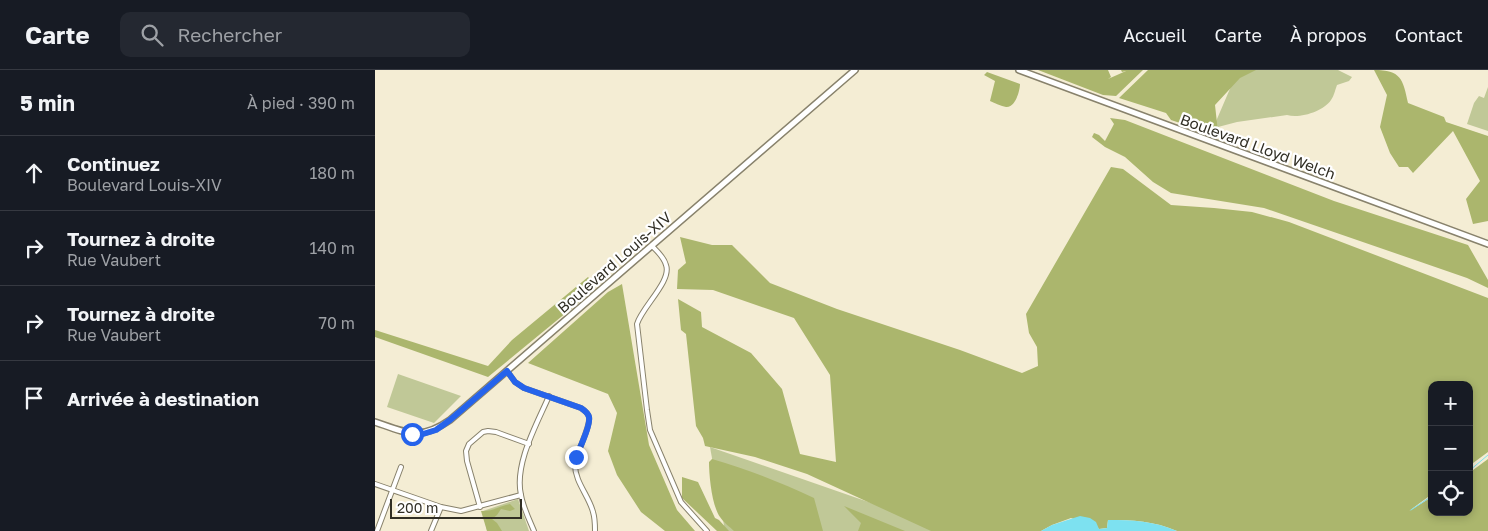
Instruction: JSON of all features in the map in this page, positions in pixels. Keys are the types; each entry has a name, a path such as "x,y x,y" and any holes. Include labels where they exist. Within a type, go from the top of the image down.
{"main road":[{"name":"Boulevard Louis-XIV","path":"375,422 412,434 423,434 436,430 450,420 855,70"},
{"name":"Boulevard Lloyd Welch","path":"1019,70 1488,244"}],"street":[{"path":"652,246 664,259 667,267 666,276 661,286 637,324 650,430 681,502 707,531"},
{"path":"507,371 515,382 524,388 581,408 587,412 589,418 575,465 576,475 593,510 595,531"},
{"path":"534,531 521,495 520,472 529,444 549,396"},
{"path":"480,507 467,461 466,451 469,444 483,432 488,431 529,444"},
{"path":"377,531 401,467"},
{"path":"375,484 461,511 521,495"},
{"path":"431,531 441,506"}],"green space":[{"path":"1038,70 1108,70 1111,77 1108,79 1126,71 1122,72 1121,70 1143,70 1116,96 1103,95"},
{"path":"1148,70 1256,70 1240,78 1215,105 1218,132 1201,130 1171,120 1166,113 1119,98"},
{"path":"1238,70 1338,70 1352,77 1349,81 1337,85 1333,97 1328,104 1317,111 1305,115 1287,115 1237,122 1218,127 1214,126"},
{"path":"1374,70 1383,70 1395,74 1402,82 1408,103 1444,117 1446,122 1488,136 1488,221 1473,224 1466,199 1480,181 1453,131 1413,173 1408,167 1399,167 1390,153 1380,127 1387,95"},
{"path":"987,72 1020,84 1018,95 1012,105 1006,107 990,101 995,81 984,75"},
{"path":"1488,87 1488,131 1467,124 1474,103 1479,96 1484,98"},
{"path":"1110,118 1125,120 1334,201 1468,245 1488,280 1488,288 1467,278 1264,208 1171,193 1153,182 1125,157 1105,147 1092,137 1094,133 1105,141 1114,124"},
{"path":"1111,167 1123,169 1171,205 1252,212 1289,222 1488,298 1488,452 1473,463 1473,381 1428,381 1428,497 1409,511 1428,499 1428,516 1473,516 1473,470 1488,459 1488,531 1177,531 1160,525 1126,520 1108,520 1107,528 1099,529 1096,526 1071,518 1041,531 931,531 807,474 755,457 705,446 696,426 686,334 681,330 678,299 701,312 702,327 751,353 782,389 800,454 836,462 830,375 794,318 713,290 677,289 678,270 686,263 680,237 712,245 732,245 770,283 837,309 1022,373 1038,366 1037,347 1029,333 1026,314"},
{"path":"588,277 594,284 589,294 488,377 375,337 375,330 488,366 512,340"},
{"path":"622,284 649,445 677,510 695,531 665,531 641,512 617,475 608,451 617,413 608,394 528,363 608,292"},
{"path":"398,374 461,396 434,423 387,407"},
{"path":"710,447 952,531 725,531"},
{"path":"712,459 763,476 814,498 823,531 734,531 721,519 715,506 711,491 709,468 709,462"},
{"path":"682,477 698,482 715,518 729,531 717,531 682,498"},
{"path":"518,499 529,531 487,531 483,511"},
{"path":"510,504 515,509 510,511 501,509 492,519 502,531 487,531 481,511 492,510"},
{"path":"844,506 905,531 858,531 861,523"}],"water":[{"path":"1080,516 1090,518 1096,522 1099,529 1107,528 1108,520 1117,520 1152,523 1177,531 1041,531 1052,525"}],"waterway":[{"path":"1473,468 1488,455"},
{"path":"1411,510 1428,499"}],"route":[{"path":"412,434 423,434 436,430 507,371 515,382 524,388 581,408 587,412 588,424 576,457"}]}
